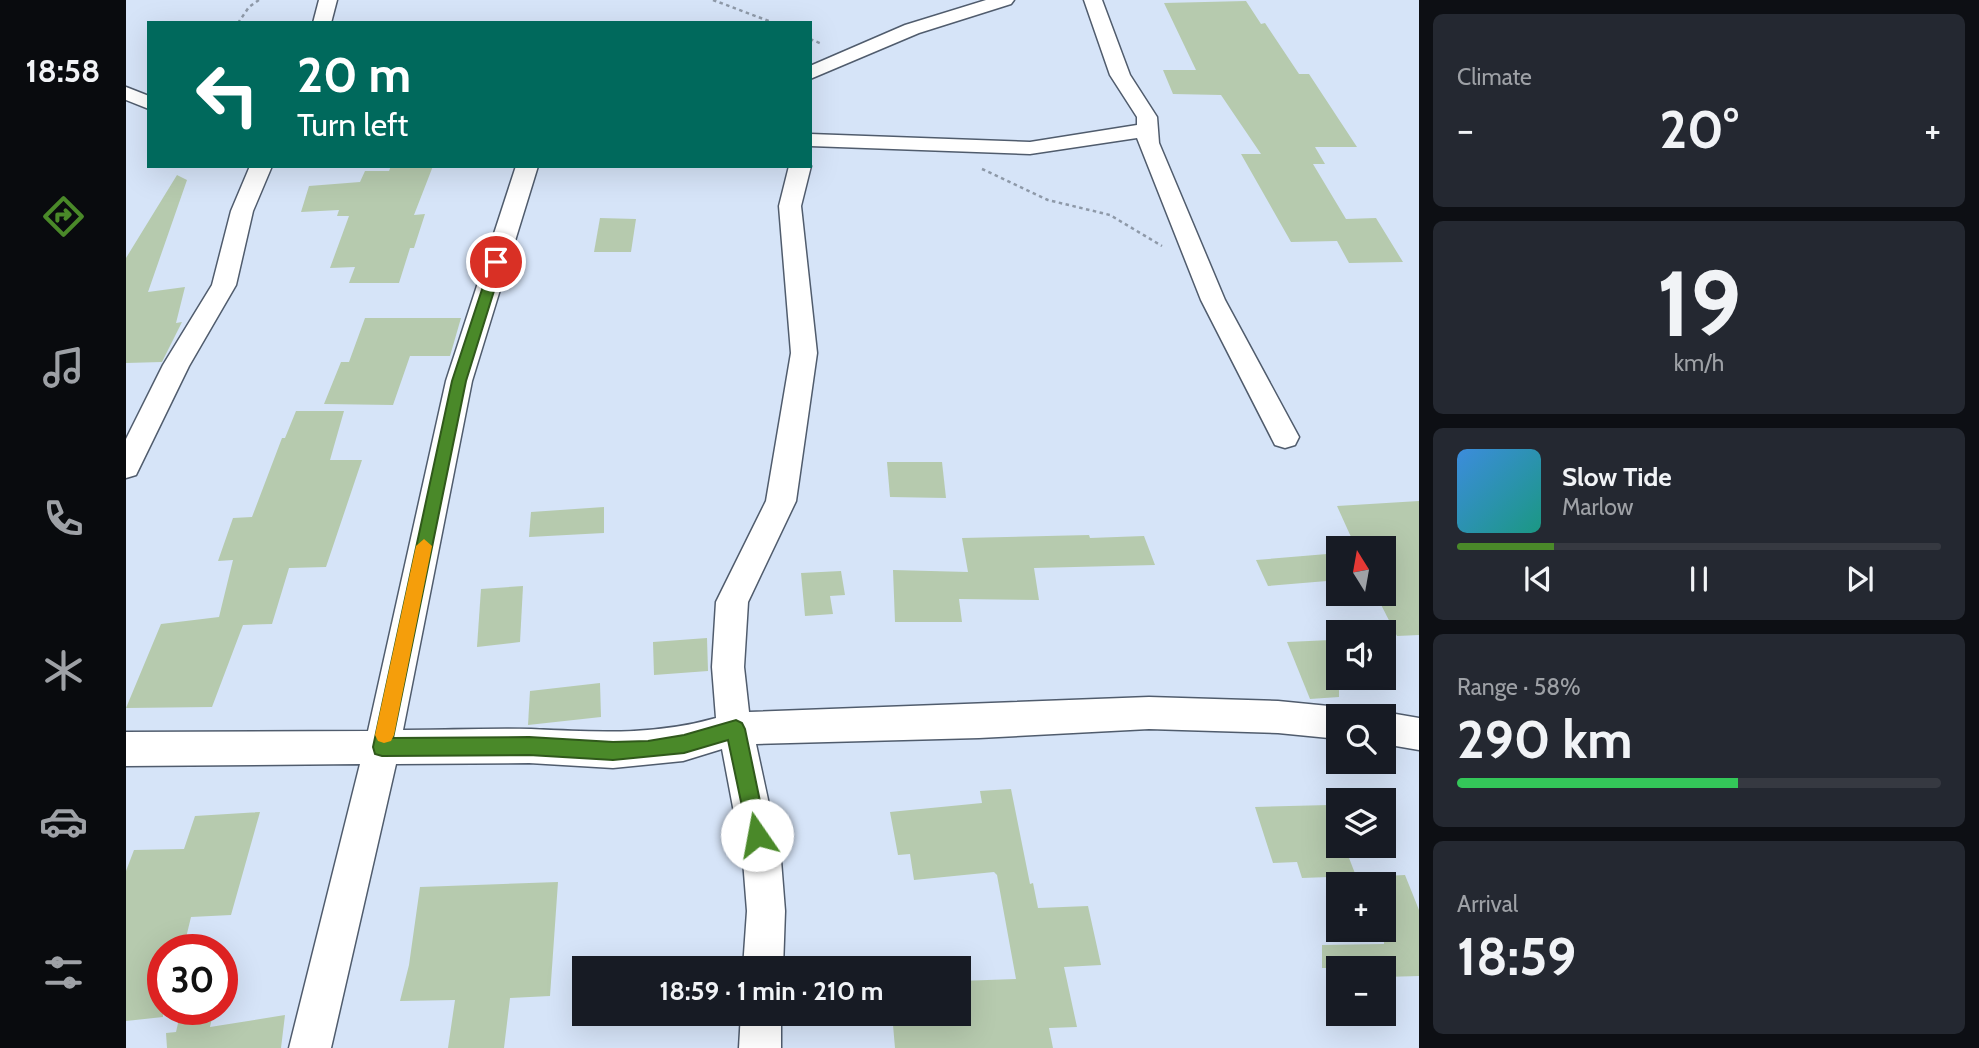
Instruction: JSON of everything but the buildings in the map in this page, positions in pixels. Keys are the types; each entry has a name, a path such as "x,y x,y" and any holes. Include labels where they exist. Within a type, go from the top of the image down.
{"street":[{"path":"322,21 327,0"},
{"path":"812,72 912,29 1005,0"},
{"path":"1093,0 1120,75 1147,117 1148,143 1213,300 1284,437"},
{"path":"126,93 147,102"},
{"path":"812,140 1030,148 1118,136 1147,129"},
{"path":"126,467 176,365 224,285 242,211 260,168"},
{"path":"310,1048 382,747 459,381 526,168"},
{"path":"764,956 766,911 762,860 736,729 728,667 733,602 781,501 804,353 790,206 800,168"},
{"path":"126,749 529,746 625,751 684,744 736,729 838,724 979,722 1149,713 1278,717 1326,722"},
{"path":"1396,731 1419,734"},
{"path":"760,1048 761,1026"}],"path":[{"path":"239,21 249,7 259,0"},
{"path":"713,0 769,21"},
{"path":"978,167 1048,200 1110,215 1165,248"}],"slow traffic":[{"path":"384,735 424,546"}],"route":[{"path":"496,262 459,381 382,747 529,746 613,751 648,750 684,744 736,729 757,835"}]}
